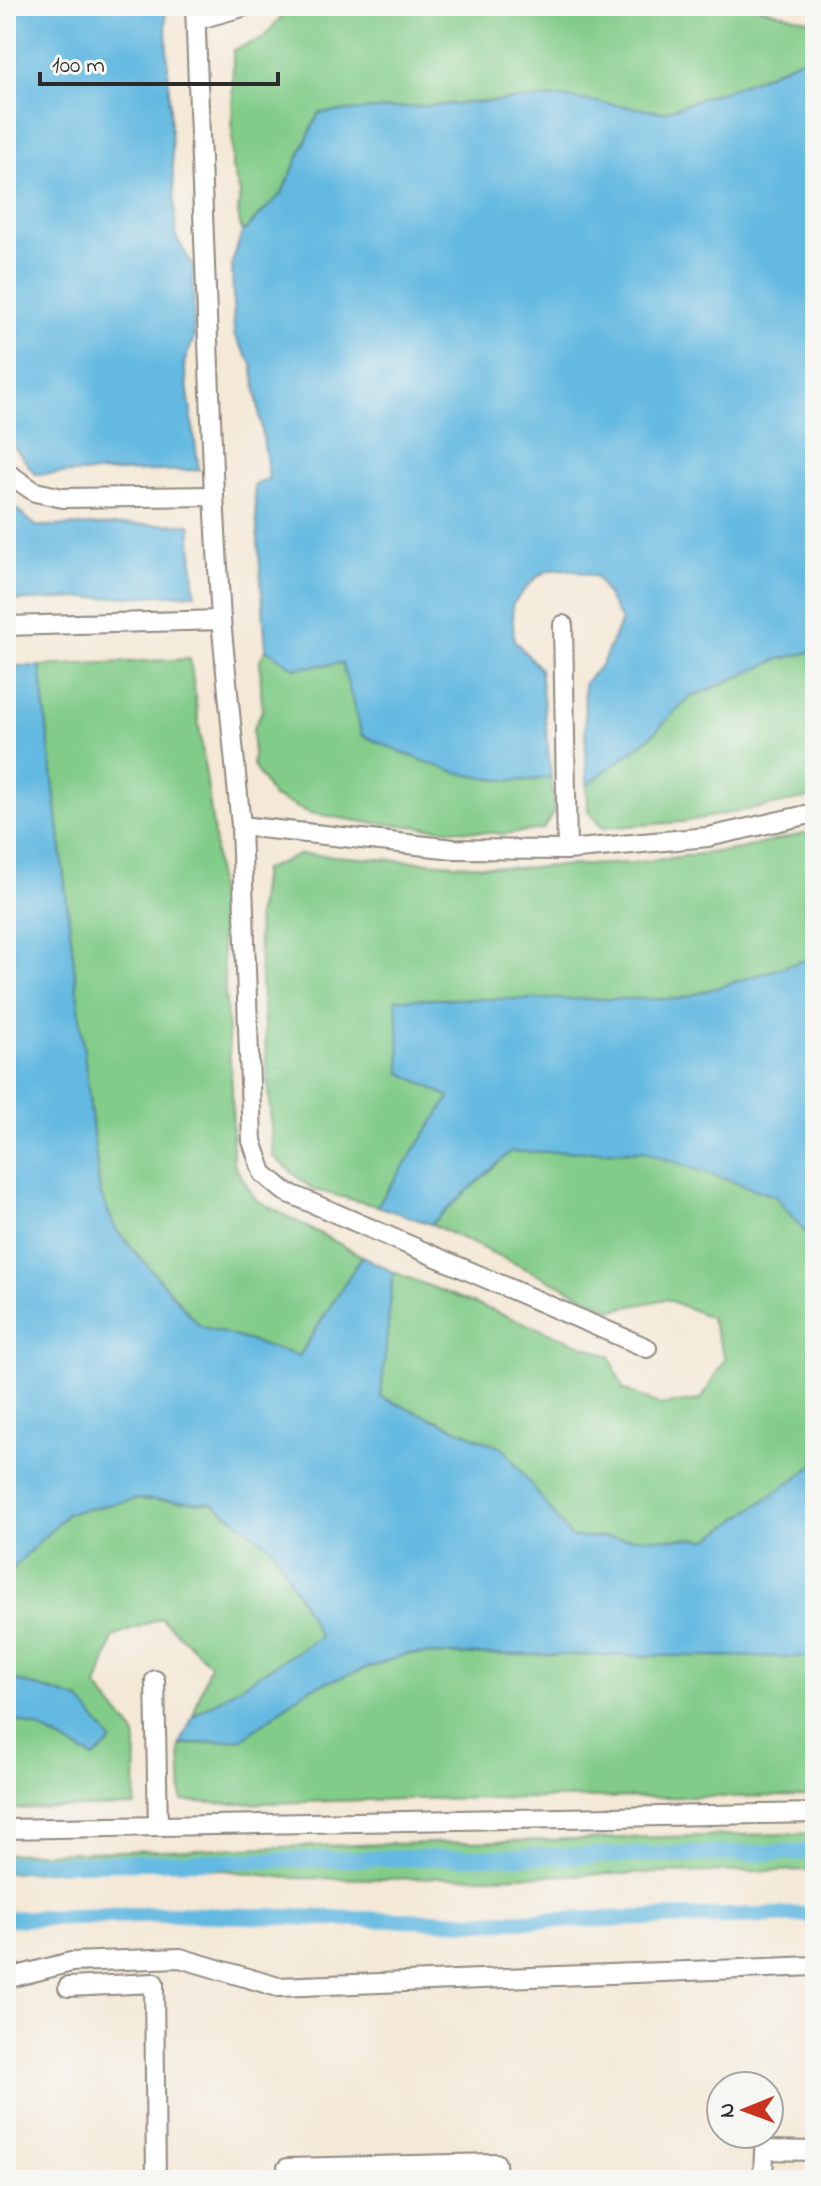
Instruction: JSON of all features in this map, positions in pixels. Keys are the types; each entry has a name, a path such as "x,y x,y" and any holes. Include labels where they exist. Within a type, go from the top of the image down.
{"street":[{"path":"246,6 196,13 214,496 221,620 241,826 252,1141 263,1173 284,1191 647,1348"},
{"path":"6,472 35,492 63,498 214,496"},
{"path":"6,626 221,620"},
{"path":"563,625 567,850"},
{"path":"241,826 454,849 567,850 708,837 815,813"},
{"path":"155,1680 158,1826"},
{"path":"6,1829 815,1813"},
{"path":"6,1979 71,1962 180,1958 278,1987 815,1966"},
{"path":"68,1987 154,1983 156,2180"},
{"path":"763,2180 764,2150 815,2151"},
{"path":"287,2174 496,2172"}],"green space":[{"path":"312,6 753,6 815,22 815,53 752,81 663,112 562,97 319,113 282,193 242,233 238,213 240,193 232,168 233,50 262,39 283,15"},
{"path":"266,649 295,668 342,663 362,735 431,763 477,777 526,780 551,777 554,812 543,829 504,834 364,822 310,813 273,797 253,765 253,729 262,711 260,660"},
{"path":"815,651 815,797 682,822 602,828 588,811 587,785 649,738 689,698 780,659"},
{"path":"190,659 214,835 232,1090 233,1163 256,1200 362,1256 299,1356 200,1326 116,1230 100,1193 40,666"},
{"path":"815,831 815,957 680,999 397,999 451,1096 377,1206 312,1189 273,1156 257,918 263,870 301,854 517,868 632,863 740,849"},
{"path":"643,1151 775,1196 815,1244 815,1465 709,1539 570,1537 504,1449 381,1397 393,1272 610,1356 623,1389 659,1405 701,1400 725,1358 710,1317 666,1299 613,1310 431,1224 510,1152"},
{"path":"136,1499 212,1503 273,1548 321,1637 193,1716 210,1664 161,1618 113,1637 97,1687 136,1735 135,1806 6,1809 6,1717 39,1728 94,1758 80,1700 6,1677 6,1581 16,1565 68,1513"},
{"path":"407,1654 815,1657 815,1796 402,1799 232,1804 182,1801 180,1746 243,1739 307,1689"},
{"path":"815,1833 815,1870 383,1879 288,1878 182,1865 6,1873 6,1854"}],"water":[{"path":"6,6 165,6 176,237 193,266 194,338 184,363 199,470 35,474 6,436"},
{"path":"815,53 815,141 812,148 815,157 815,651 780,659 689,698 649,738 587,785 584,683 602,664 621,621 597,577 557,569 539,575 512,605 514,640 540,669 551,777 501,780 477,777 430,763 362,735 342,663 295,668 266,649 254,486 269,478 252,364 234,335 232,263 242,233 282,193 319,113 562,97 663,112 752,81"},
{"path":"6,500 36,526 190,524 195,594 6,601"},
{"path":"6,666 40,666 100,1193 116,1230 200,1326 299,1356 362,1256 393,1272 381,1397 504,1449 571,1537 709,1539 815,1465 815,1657 407,1654 308,1689 243,1739 180,1745 193,1716 320,1637 273,1548 212,1503 136,1499 68,1513 16,1565 6,1581"},
{"path":"815,957 815,1244 775,1196 643,1151 510,1152 431,1224 377,1206 450,1097 401,1073 396,999 680,999"},
{"path":"6,1677 80,1700 112,1741 94,1758 39,1728 6,1717"}],"waterway":[{"path":"6,1864 815,1852"},
{"path":"6,1919 171,1914 472,1922 815,1914"}]}
